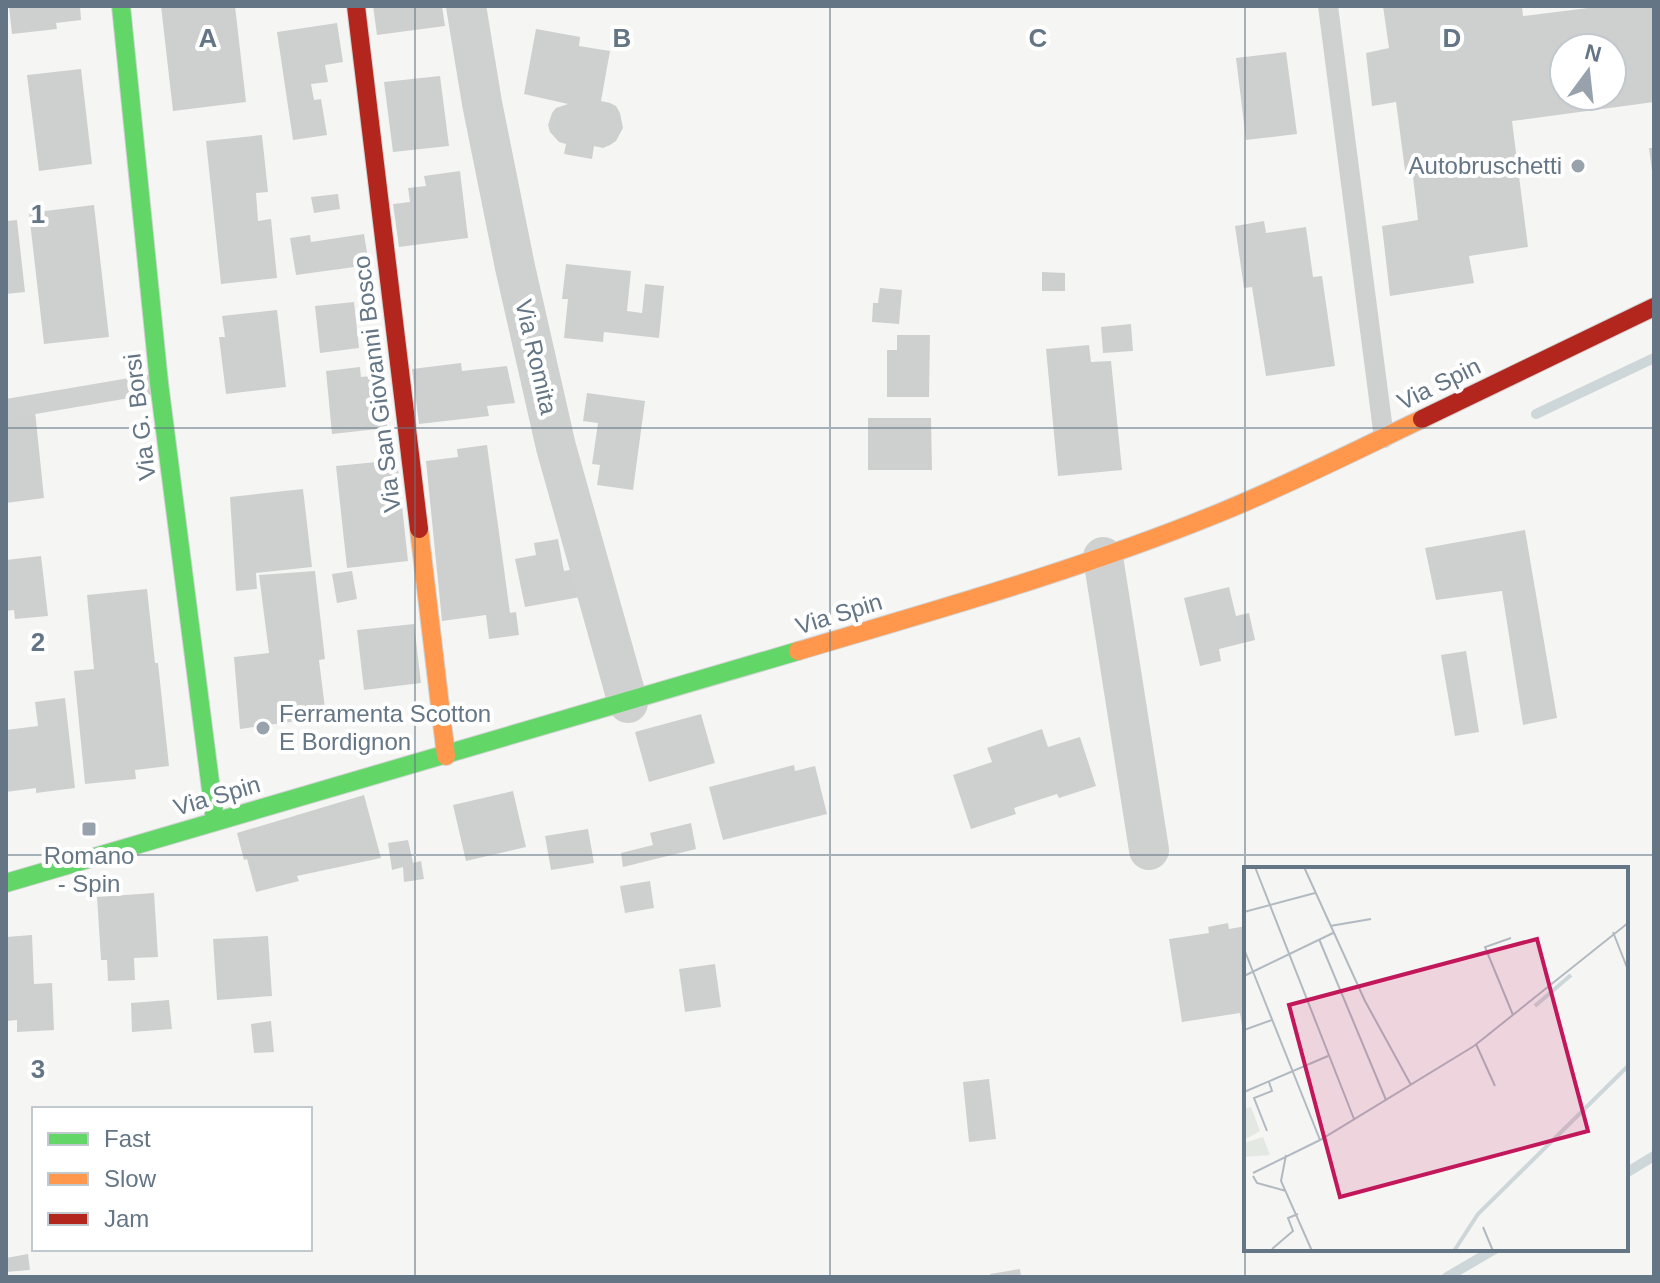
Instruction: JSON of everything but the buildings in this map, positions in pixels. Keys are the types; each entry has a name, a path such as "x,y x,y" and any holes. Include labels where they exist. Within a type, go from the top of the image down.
{"main road":[{"name":"Via G. Borsi","path":"121,6 159,383 215,821"},
{"name":"Via San Giovanni Bosco","path":"356,6 446,756"},
{"name":"Via Spin","path":"6,883 628,703 1103,557 1273,491 1654,307"}],"street":[{"name":"Via Romita","path":"466,6 515,267 556,447 628,703"},
{"path":"1103,557 1149,850"}],"lane":[{"path":"1328,6 1384,438"},
{"path":"6,409 159,383"}],"waterway":[{"path":"1536,414 1654,358"},
{"path":"1628,1172 1654,1156"},
{"path":"1447,1277 1492,1251"}],"traffic: fast":[{"path":"121,6 159,383 215,821"},
{"path":"6,883 798,651"}],"traffic: slow":[{"path":"798,651 1010,587 1167,533 1270,491 1422,419"},
{"path":"419,529 446,756"}],"traffic: jam":[{"path":"356,6 419,529"},
{"path":"1422,419 1654,307"}],"place":[{"name":"Autobruschetti","path":"1578,166"},
{"name":"Ferramenta Scotton E Bordignon","path":"263,728"},
{"name":"Romano - Spin","path":"89,829"}]}
